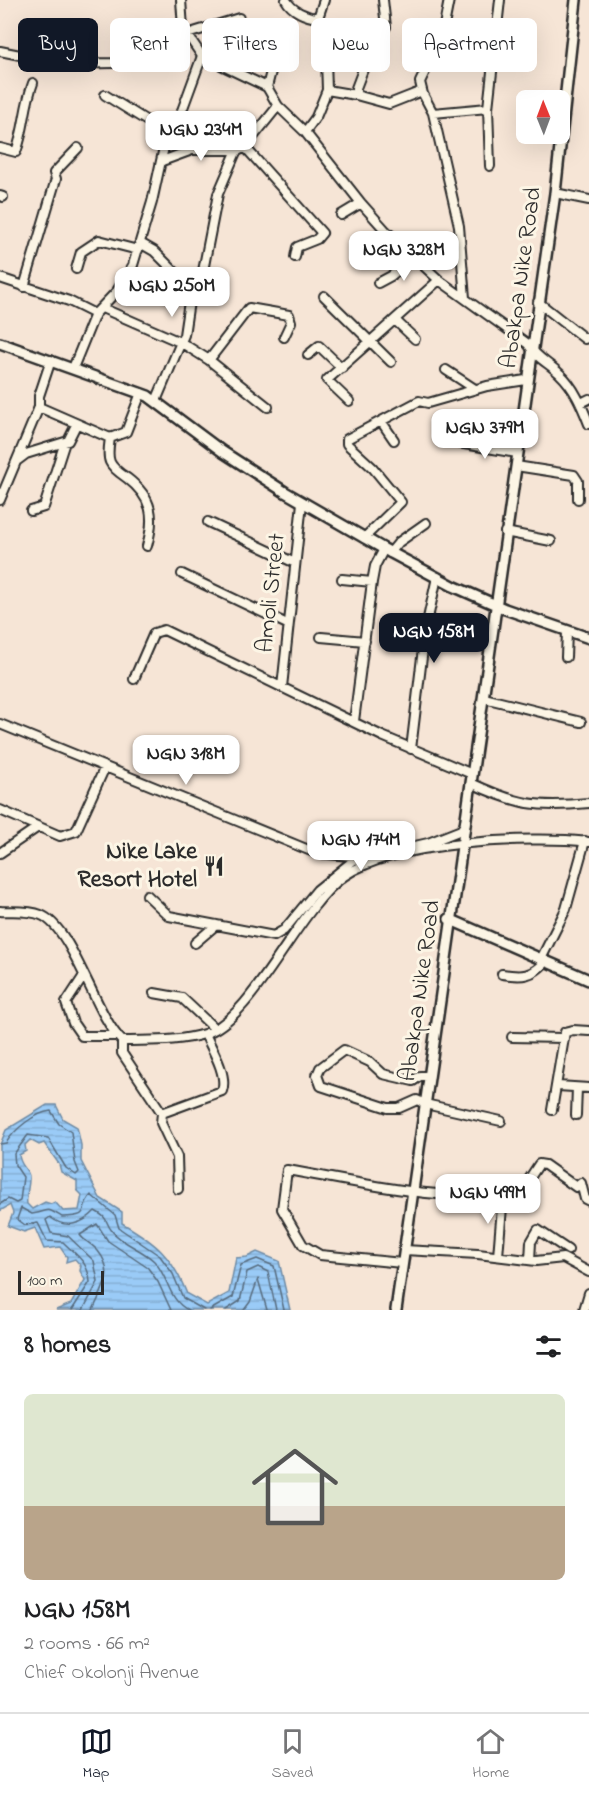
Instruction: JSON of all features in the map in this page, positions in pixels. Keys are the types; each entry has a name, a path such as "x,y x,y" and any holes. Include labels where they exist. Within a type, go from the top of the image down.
{"main road":[{"name":"Abakpa Nike Road","path":"396,1310 449,919 463,846 526,380 555,193 571,63 576,0"},
{"path":"0,343 141,393 156,401 223,452 302,503 387,551 495,604 567,632 589,638"},
{"path":"449,919 589,980"}],"street":[{"path":"181,0 181,18"},
{"path":"286,0 295,10 309,17 318,18 324,0"},
{"path":"383,0 385,18"},
{"path":"449,0 442,36 420,82 422,90 437,112 459,226 465,298"},
{"path":"490,166 488,108 490,67 498,27 500,0"},
{"path":"73,368 98,311 125,280 139,246 168,134 180,116 202,56 190,38"},
{"path":"0,51 46,61 93,65 110,63"},
{"path":"236,72 267,87 278,105 305,132 343,177 361,203 414,257 439,280 528,344 531,350 562,375 581,403 589,424"},
{"path":"267,87 271,72"},
{"path":"305,132 316,117 327,90 326,72"},
{"path":"356,95 362,72"},
{"path":"0,148 16,152 22,136 24,109 33,83"},
{"path":"327,90 389,104 422,90"},
{"path":"105,95 168,134"},
{"path":"156,401 182,343 191,288 203,271 218,194 241,148 278,105"},
{"path":"437,112 488,108"},
{"path":"24,287 54,188 56,179 54,174 78,148"},
{"path":"162,161 192,150 241,148 322,233 317,239 297,247 294,257"},
{"path":"555,193 589,200"},
{"path":"341,215 361,203"},
{"path":"76,269 81,252 99,240 139,246 154,251 191,288"},
{"path":"378,283 391,276 414,257"},
{"path":"0,278 98,311 182,343 208,360 268,407"},
{"path":"349,401 327,380 396,321 439,280"},
{"path":"324,296 391,362"},
{"path":"538,302 585,339 589,337"},
{"path":"208,360 249,308 289,315 291,322 285,337"},
{"path":"396,321 416,339"},
{"path":"308,355 319,346 342,368"},
{"path":"0,500 39,407 39,396 51,360"},
{"path":"446,370 475,389"},
{"path":"364,538 401,502 373,468 345,441 419,401 428,403 475,389 526,380"},
{"path":"39,407 110,438 126,432 141,393"},
{"path":"581,403 589,399"},
{"path":"381,421 394,440"},
{"path":"17,461 26,454 65,442 72,436 76,425"},
{"path":"110,438 108,459 111,464 132,482 150,503 153,524 147,546"},
{"path":"31,511 44,507 65,442"},
{"path":"458,443 517,453"},
{"path":"516,466 574,475 578,481 578,499"},
{"name":"Amoli Street","path":"282,687 302,503"},
{"path":"208,522 295,563"},
{"path":"354,721 375,566 387,551 426,523"},
{"path":"505,532 550,541"},
{"path":"182,574 288,624"},
{"path":"411,749 425,632 437,577"},
{"path":"342,579 372,582"},
{"path":"134,679 154,633 158,629 220,656 268,682 472,777 521,804 549,807 589,803"},
{"path":"566,657 567,632"},
{"path":"321,637 365,641"},
{"path":"484,698 581,722"},
{"path":"0,724 316,853 351,854 367,858"},
{"path":"0,810 60,836 76,831 105,767"},
{"path":"147,895 170,916 277,935 328,879 354,860 428,843 463,830 472,777"},
{"path":"0,853 38,827"},
{"path":"83,977 66,1003 73,1023 82,1036 179,1039 205,1034 215,1029 259,984 315,903 342,877 361,865 379,859 482,842 587,841 566,909 544,960 531,975 502,974"},
{"path":"0,911 30,912 44,916 56,925 74,953 83,977 120,1038 122,1053 162,1113 161,1123 177,1157 178,1189"},
{"path":"195,943 216,925"},
{"path":"153,993 182,998 215,1029"},
{"path":"552,1110 558,1086 563,1038 569,1030 589,1031"},
{"path":"162,1113 222,1091 223,1076 205,1034"},
{"path":"512,1037 563,1038"},
{"path":"429,1076 420,1076 413,1082 383,1074 370,1062 344,1050 320,1068 317,1075 321,1086 388,1108 399,1108 417,1100 425,1104 501,1121"},
{"path":"558,1086 589,1088"},
{"path":"576,1115 577,1088"},
{"path":"402,1263 320,1255 303,1245 282,1209 287,1170 412,1192 503,1195 520,1193 539,1164 576,1187 581,1183 585,1199 589,1201"},
{"path":"498,1257 503,1195"},
{"path":"530,1260 531,1242 538,1230 568,1250"},
{"path":"404,1250 530,1260 551,1261 563,1258 589,1272"},
{"path":"584,1310 589,1293"}],"water":[{"path":"47,1105 56,1105 63,1119 77,1127 81,1145 81,1161 100,1198 122,1212 122,1223 162,1252 175,1270 187,1294 207,1305 229,1293 236,1258 247,1257 257,1252 279,1261 290,1310 56,1310 71,1304 85,1280 80,1271 81,1266 75,1259 66,1262 67,1257 60,1247 44,1249 35,1228 24,1232 8,1226 13,1213 10,1205 0,1211 0,1145 6,1130","holes":["30,1140 39,1145 44,1143 59,1164 61,1172 77,1181 77,1190 82,1195 79,1210 63,1211 55,1202 51,1204 45,1202 32,1209 27,1204 29,1176 19,1155 26,1151 25,1145"]}],"place":[{"name":"Nike Lake Resort Hotel","path":"214,866"}]}
